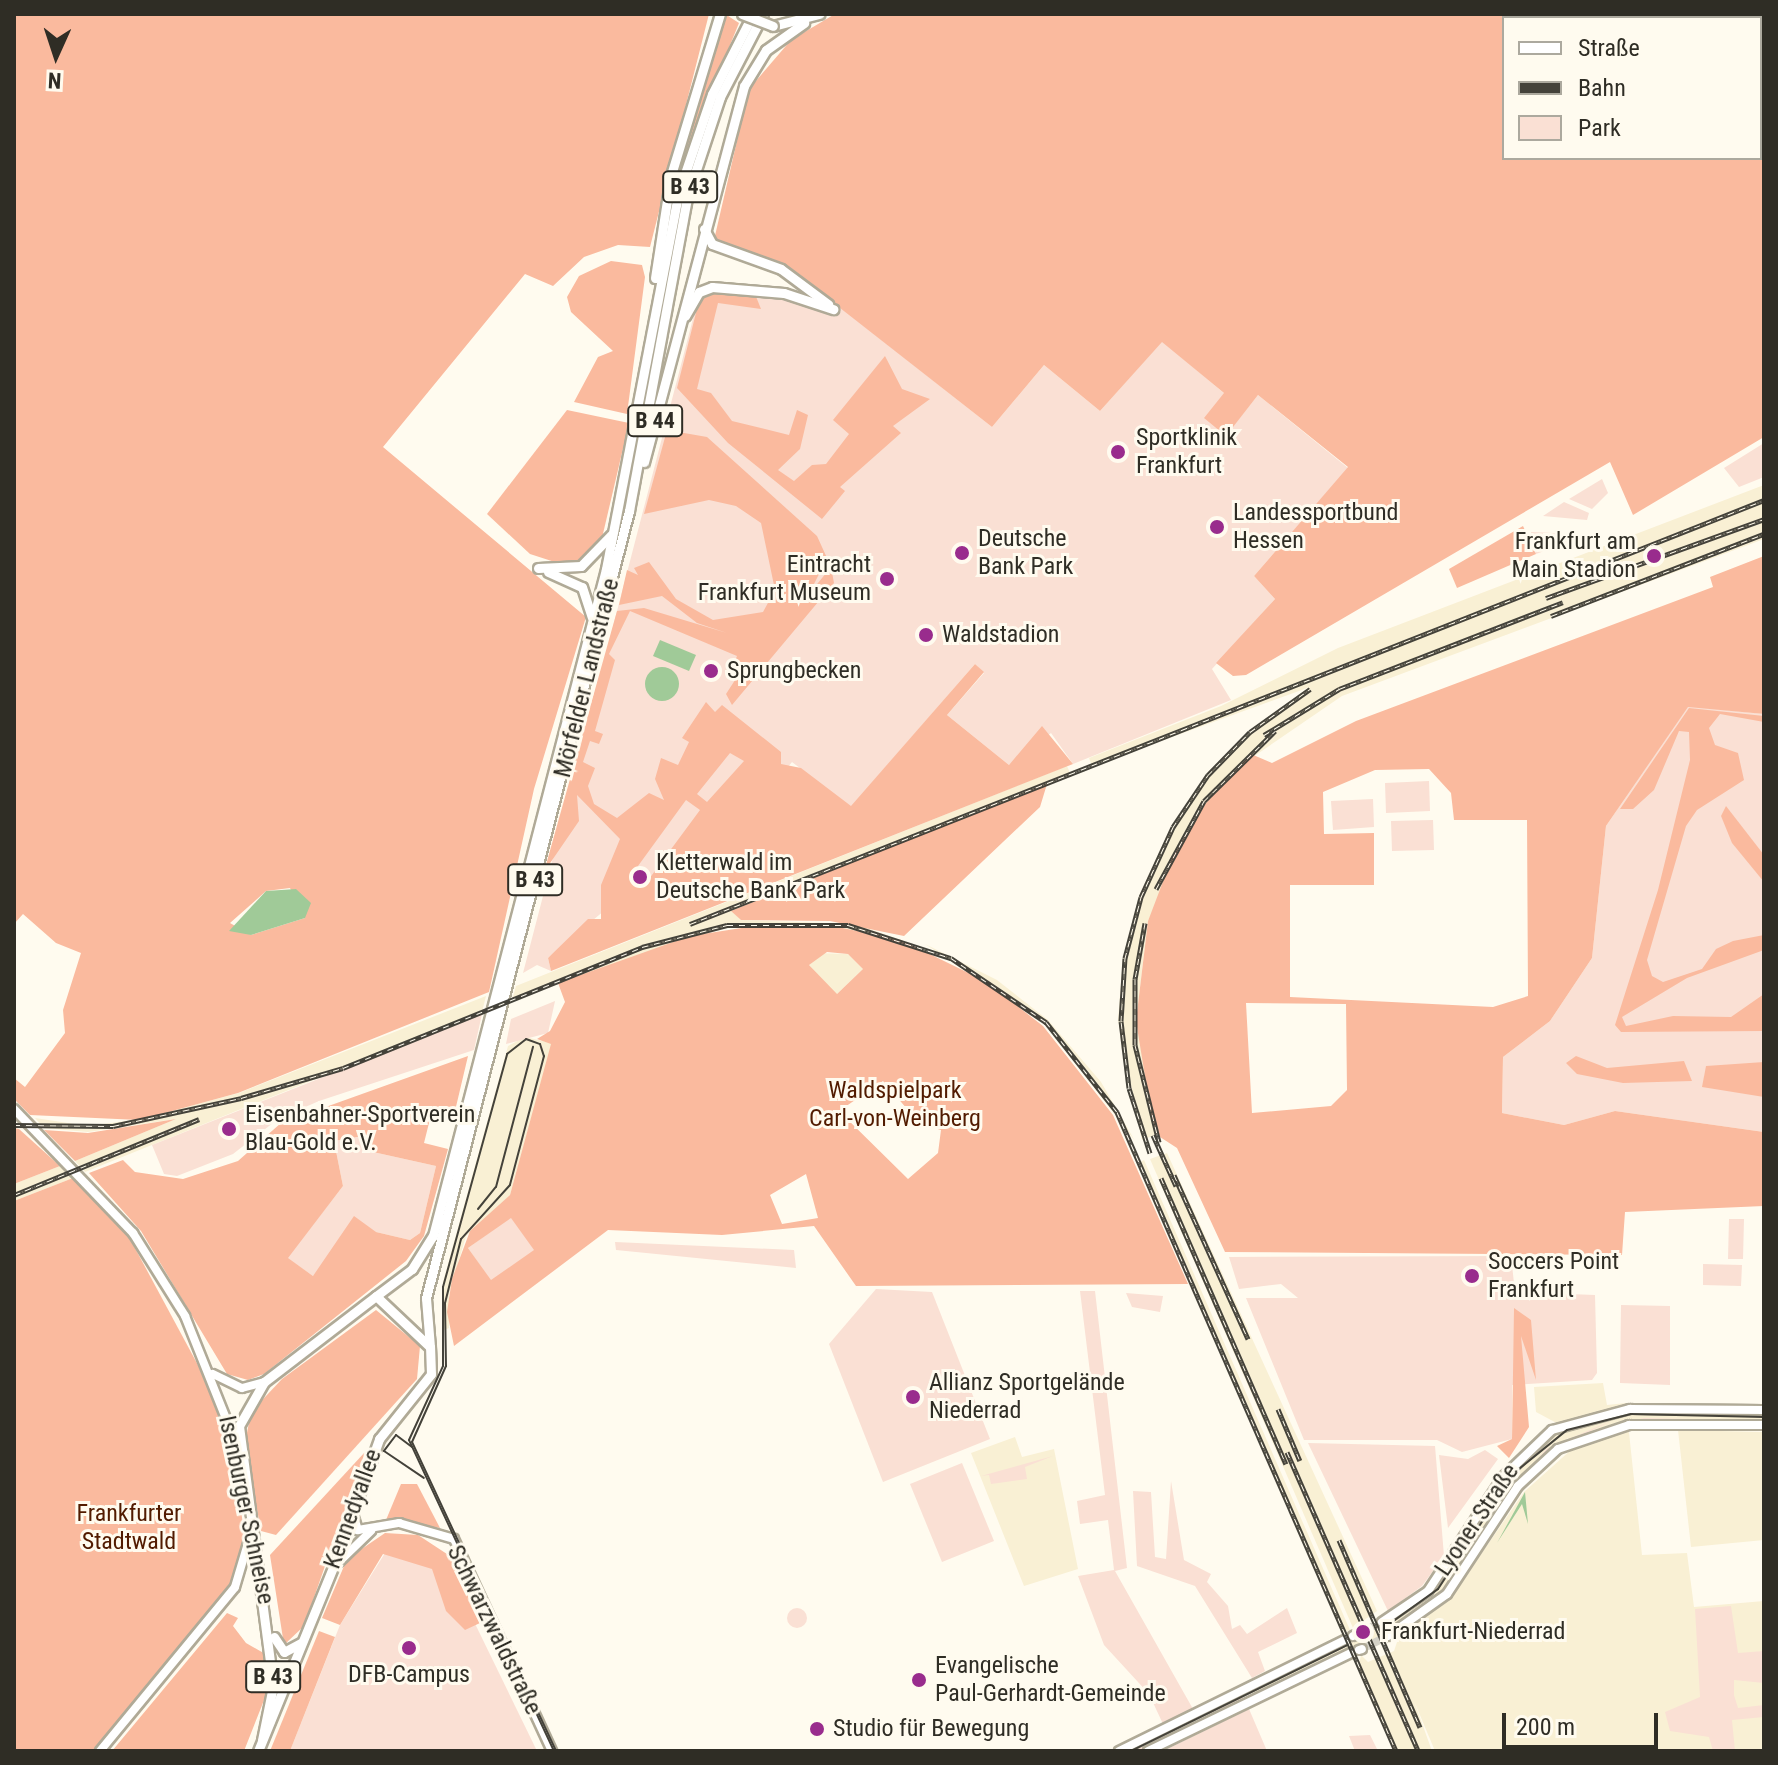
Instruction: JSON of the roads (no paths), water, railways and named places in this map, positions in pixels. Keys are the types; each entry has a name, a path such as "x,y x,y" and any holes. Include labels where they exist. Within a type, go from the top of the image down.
{"main road":[{"path":"655,306 667,192 720,14"},
{"name":"B 44","path":"742,14 773,26 804,23"},
{"name":"Mörfelder Landstraße","path":"376,1296 412,1269 433,1236 616,525 655,306 692,149 753,14"},
{"name":"Mörfelder Landstraße","path":"430,1347 426,1298 629,511 688,194 720,97 763,14"},
{"name":"B 44","path":"629,511 679,330 703,224 748,77 773,43 819,14"},
{"path":"679,330 699,292 712,287 784,293 833,309 790,274 712,244 703,224"},
{"path":"592,623 582,587 538,568 588,562 616,525"},
{"name":"Isenburger Schneise","path":"14,1109 133,1233 212,1374 237,1446 265,1591 273,1686 262,1740"},
{"path":"376,1296 430,1347"},
{"name":"B 43","path":"237,1446 244,1410 264,1382 376,1296"},
{"name":"Kennedyallee","path":"258,1751 304,1641 381,1434 430,1377 430,1347"},
{"path":"212,1374 242,1388 264,1382"},
{"name":"Lyoner Straße","path":"1382,1622 1428,1591 1488,1500 1544,1436 1604,1411 1764,1410"},
{"path":"1604,1411 1617,1418 1606,1429"},
{"name":"Lyoner Straße","path":"1388,1636 1447,1594 1499,1515 1541,1461 1606,1429 1764,1425"},
{"path":"1488,1500 1487,1511 1499,1515"},
{"path":"353,1513 357,1530 376,1528"},
{"name":"Schwarzwaldstraße","path":"376,1528 408,1524 454,1539 552,1751"},
{"path":"329,1576 351,1544 376,1528"},
{"path":"235,1587 252,1529"},
{"path":"100,1751 235,1587 250,1579 265,1591"},
{"path":"267,1607 278,1649 291,1652 304,1641"},
{"path":"1119,1751 1351,1637"},
{"path":"1148,1751 1357,1651"}],"tunnel":[{"path":"1355,1635 1382,1622"},
{"path":"1362,1649 1388,1636"}],"tram line":[{"path":"554,1751 409,1440 443,1366 443,1287 507,1054 526,1039 540,1044 544,1056 510,1185 461,1239 445,1303 446,1366 412,1442 556,1751"},
{"path":"478,1209 496,1187 533,1047"},
{"path":"1385,1627 1438,1589 1514,1473 1567,1430 1631,1414 1764,1417"},
{"path":"412,1447 396,1435 384,1451 424,1478"},
{"path":"1131,1751 1347,1645"}],"railway":[{"path":"690,924 1764,500"},
{"path":"1546,598 1764,519"},
{"path":"1551,616 1764,534"},
{"path":"1264,735 1339,689 1563,602"},
{"path":"1150,1153 1129,1088 1121,1021 1125,958 1141,897 1173,827 1208,775 1250,732 1310,689"},
{"path":"1156,889 1204,801 1275,731"},
{"path":"1145,923 1135,979 1135,1045 1159,1142"},
{"path":"14,1125 113,1126 241,1098 343,1068 642,947 727,925 848,925 951,958 1046,1022 1117,1112 1396,1751"},
{"path":"14,1195 199,1119"},
{"path":"1153,1135 1176,1186"},
{"path":"1174,1175 1248,1339"},
{"path":"1161,1178 1286,1464"},
{"path":"1278,1409 1300,1461"},
{"path":"1287,1452 1418,1751"},
{"path":"1339,1540 1420,1727"}],"place":[{"name":"Sportklinik Frankfurt","path":"1118,452"},
{"name":"Landessportbund Hessen","path":"1217,527"},
{"name":"Deutsche Bank Park","path":"962,553"},
{"name":"Frankfurt am Main Stadion","path":"1654,556"},
{"name":"Eintracht Frankfurt Museum","path":"887,579"},
{"name":"Waldstadion","path":"926,635"},
{"name":"Sprungbecken","path":"711,671"},
{"name":"Kletterwald im Deutsche Bank Park","path":"640,877"},
{"name":"Eisenbahner-Sportverein Blau-Gold e.V.","path":"229,1129"},
{"name":"Soccers Point Frankfurt","path":"1472,1276"},
{"name":"Allianz Sportgelände Niederrad","path":"913,1397"},
{"name":"Frankfurt-Niederrad","path":"1363,1632"},
{"name":"DFB-Campus","path":"409,1648"},
{"name":"Evangelische Paul-Gerhardt-Gemeinde","path":"919,1680"},
{"name":"Studio für Bewegung","path":"817,1729"}],"park label":[{"name":"Waldspielpark Carl-von-Weinberg","path":"895,1105"},
{"name":"Frankfurter Stadtwald","path":"129,1528"}]}
